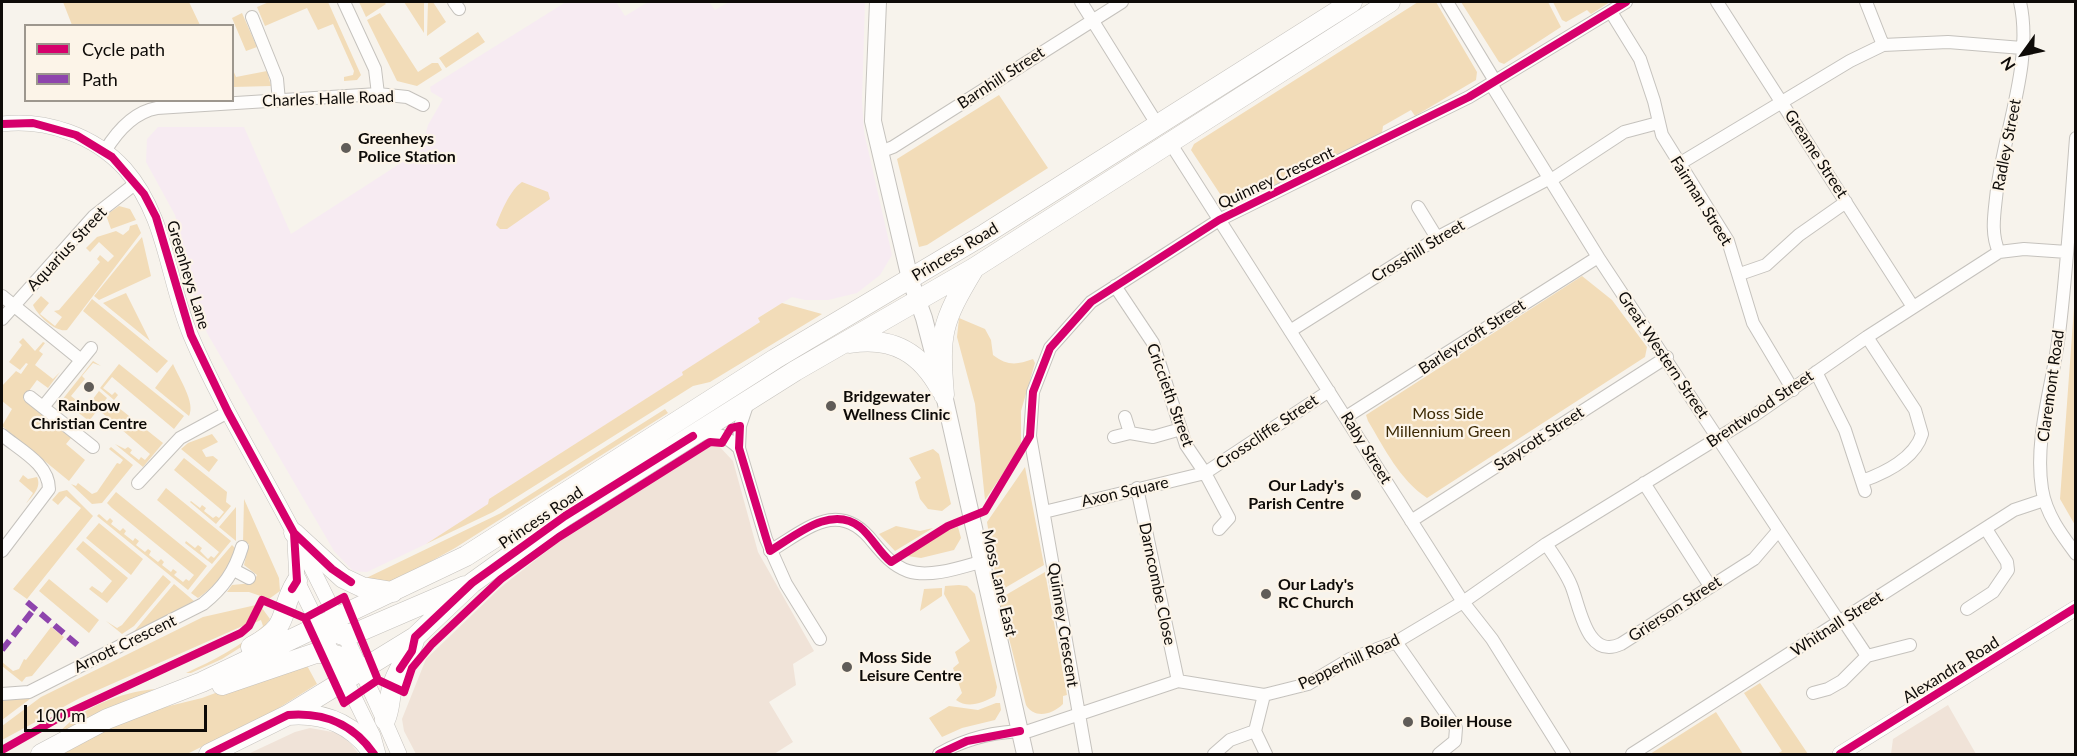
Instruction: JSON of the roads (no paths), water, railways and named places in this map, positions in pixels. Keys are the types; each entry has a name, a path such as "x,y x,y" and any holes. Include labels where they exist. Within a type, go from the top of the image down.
{"highway":[{"name":"Princess Road","path":"41,754 107,719 333,627 393,592 466,556 758,370 910,279 1352,2"},
{"name":"Princess Road","path":"209,754 288,715 415,637 472,583 565,516 842,344 974,268 1169,141 1390,2"},
{"path":"944,395 942,336 947,316 974,268"},
{"path":"842,344 874,341 902,348 925,365 944,395"},
{"path":"294,533 344,578 362,587 393,592"},
{"path":"202,682 221,666 274,632 284,618 297,581"},
{"path":"333,627 376,626 472,583"},
{"path":"385,720 390,709 392,688 412,651 415,637"},
{"path":"172,694 220,686 303,656 332,653 346,658 353,675"},
{"path":"288,715 311,714 342,723 358,734 376,754"}],"main road":[{"name":"Moss Lane East","path":"878,2 873,110 880,152 910,279 944,395 1025,754"}],"street":[{"path":"344,2 375,69 378,94"},
{"path":"1081,2 1157,124"},
{"name":"Barnhill Street","path":"880,152 889,150 1122,2"},
{"name":"Great Western Street","path":"1447,2 1598,257 1667,357 1778,531 1867,656"},
{"name":"Quinney Crescent","path":"1086,754 1029,436 1033,392 1050,348 1091,302 1219,220 1360,153 1493,83 1626,2"},
{"name":"Greame Street","path":"1717,2 1913,307"},
{"path":"1866,2 1883,45"},
{"name":"Radley Street","path":"1999,252 1994,236 1997,183 2004,140 2017,92 2022,48 2023,15 2020,2"},
{"name":"Fairman Street","path":"1611,12 1640,59 1654,101 1658,123 1679,164 1728,241 1740,274 1753,323 1793,390"},
{"path":"252,17 277,79 279,100"},
{"path":"1679,164 1860,55 1883,45 1948,42 2022,48"},
{"name":"Charles Halle Road","path":"105,152 117,134 139,116 153,109 378,94 407,97 423,105"},
{"name":"Greenheys Lane","path":"2,124 33,123 76,135 105,152 136,183 156,217 191,335 228,412 294,533 333,627 332,653"},
{"name":"Crosshill Street","path":"1290,331 1437,238 1550,179 1624,132 1658,123"},
{"name":"Claremont Road","path":"2076,138 2059,336 2043,429 2041,473 2044,500 2060,533 2076,554"},
{"name":"Raby Street","path":"1169,141 1463,602 1492,639 1564,754"},
{"name":"Aquarius Street","path":"2,319 94,216 136,183"},
{"path":"1740,274 1766,265 1799,235 1846,202"},
{"path":"1418,207 1437,238"},
{"name":"Brentwood Street","path":"1463,602 1546,544 1793,390 1868,336 1999,252 2024,249 2067,252"},
{"name":"Barleycroft Street","path":"1346,417 1598,257"},
{"name":"Criccieth Street","path":"1114,286 1153,343 1186,445 1229,518 1219,529"},
{"path":"2,296 81,360"},
{"path":"1816,372 1845,430 1864,486 1915,451 1923,434 1915,410 1868,336"},
{"path":"43,407 91,348"},
{"name":"Staycott Street","path":"1411,521 1667,357"},
{"name":"Crosscliffe Street","path":"1205,474 1329,391"},
{"path":"30,397 93,447"},
{"path":"748,401 740,426 739,448 770,551 786,584 820,639"},
{"path":"138,483 180,438 228,412"},
{"path":"1125,417 1130,433"},
{"path":"1114,437 1130,433 1153,437 1181,429"},
{"path":"693,436 711,432 726,437 739,448"},
{"path":"2,435 43,469 49,480 49,489 2,551"},
{"name":"Axon Square","path":"1044,512 1137,488 1205,474"},
{"path":"1644,483 1710,586"},
{"name":"Darncombe Close","path":"1137,488 1178,681"},
{"name":"Whitnall Street","path":"1632,754 1842,622 2014,510 2044,500"},
{"path":"770,551 812,526 837,519 860,527 887,558 908,572 938,572 980,562"},
{"path":"1968,609 1993,592 2008,570 2007,562 1986,529"},
{"name":"Grierson Street","path":"1546,544 1571,583 1589,634 1598,643 1609,647 1621,644 1754,559 1778,531"},
{"name":"Greenheys Lane","path":"294,533 297,581 333,627"},
{"name":"Arnott Crescent","path":"2,694 29,692 181,617 219,591 234,570 242,547"},
{"path":"234,570 249,578"},
{"name":"Pepperhill Road","path":"939,754 967,741 1029,730 1178,681 1264,695 1308,684 1350,659 1396,642 1463,602"},
{"name":"Alexandra Road","path":"1840,754 2076,608"},
{"path":"333,627 353,675 373,736 376,754"},
{"path":"1396,642 1456,728 1455,741 1439,754"},
{"path":"1813,693 1842,681 1867,656 1910,645"},
{"path":"353,675 385,720 399,754"},
{"path":"1264,695 1255,731 1266,754"},
{"path":"1214,754 1230,740 1255,731"}],"place":[{"name":"Greenheys Police Station","path":"346,148"},
{"name":"Rainbow Christian Centre","path":"89,387"},
{"name":"Bridgewater Wellness Clinic","path":"831,406"},
{"name":"Our Lady's Parish Centre","path":"1356,495"},
{"name":"Our Lady's RC Church","path":"1266,594"},
{"name":"Moss Side Leisure Centre","path":"847,667"},
{"name":"Boiler House","path":"1408,722"}],"park label":[{"name":"Moss Side Millennium Green","path":"1448,423"}]}
